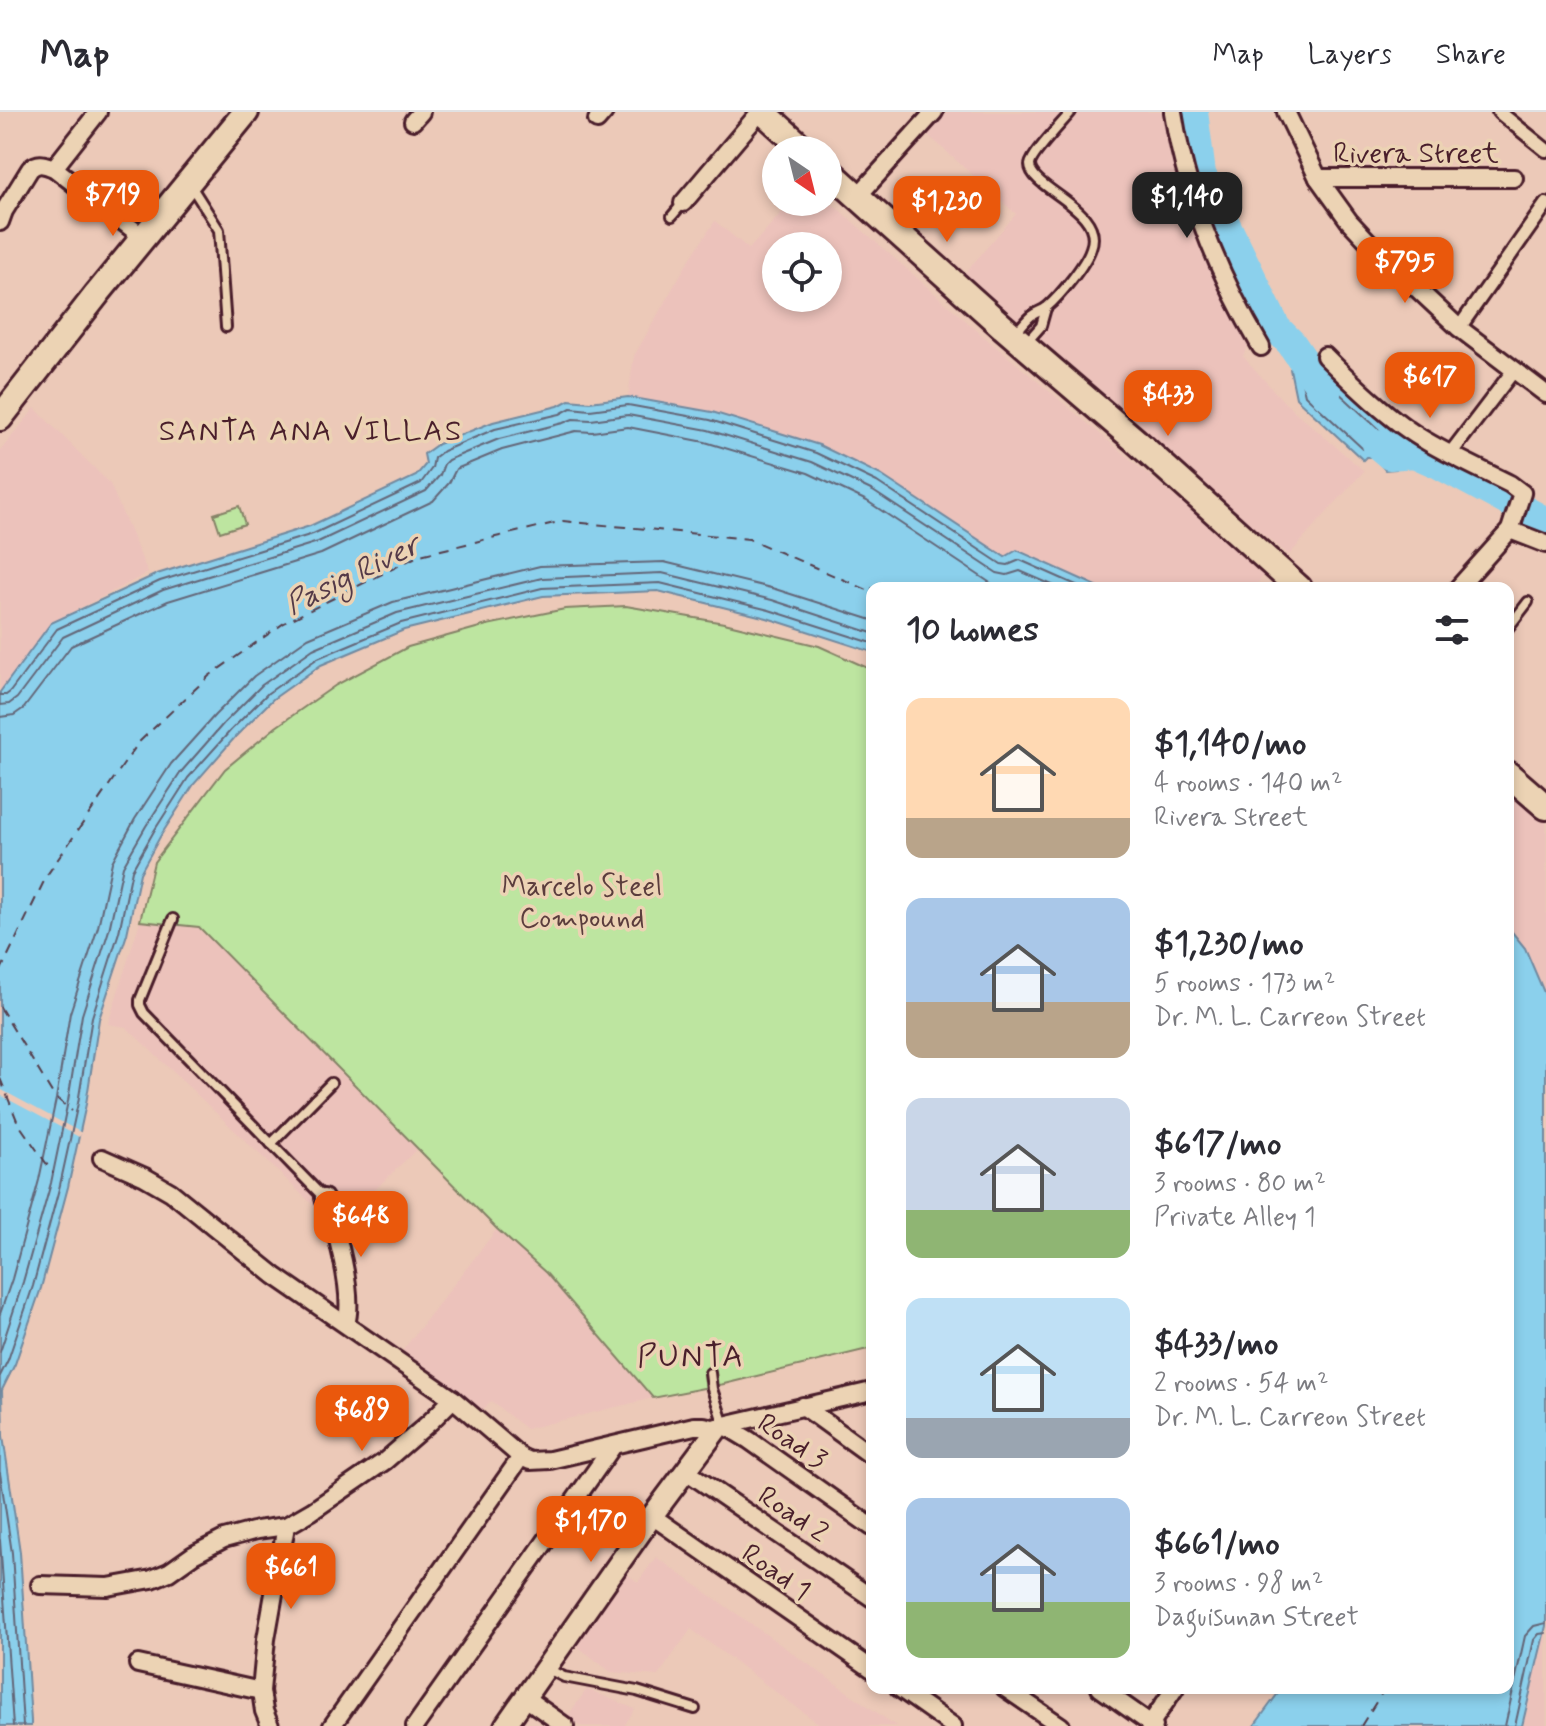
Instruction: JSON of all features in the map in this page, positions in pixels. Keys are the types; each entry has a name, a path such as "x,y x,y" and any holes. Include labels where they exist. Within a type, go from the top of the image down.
{"main road":[{"path":"0,418 246,112"},
{"path":"762,112 789,136"},
{"path":"842,182 1292,582"},
{"path":"1514,779 1546,807"}],"street":[{"path":"54,168 98,112"},
{"path":"678,210 762,112"},
{"path":"858,196 934,112"},
{"path":"1173,112 1191,197 1240,311 1261,347"},
{"path":"1499,112 1514,116 1546,150"},
{"path":"1289,114 1318,178 1349,221 1459,328 1546,394"},
{"path":"0,222 30,169 40,164 54,168 144,238"},
{"name":"Rivera Street","path":"1318,178 1514,178"},
{"path":"1459,328 1546,204"},
{"path":"1325,356 1406,428 1425,441 1510,484 1517,510 1546,544"},
{"path":"1450,454 1514,370"},
{"path":"1463,582 1517,510"},
{"path":"102,1158 171,1192 275,1276 455,1396 521,1457 530,1461 539,1462 694,1426 720,1427 866,1392"},
{"path":"324,1198 343,1271 349,1308 346,1324"},
{"path":"40,1585 108,1587 152,1579 224,1539 286,1526 385,1461 455,1396"},
{"path":"803,1406 866,1452"},
{"path":"505,1726 652,1516 720,1427"},
{"name":"Road 3","path":"720,1427 749,1440 866,1523"},
{"path":"415,1726 613,1446"},
{"path":"332,1726 521,1457"},
{"name":"Road 2","path":"686,1471 866,1594"},
{"name":"Road 1","path":"652,1516 866,1665"},
{"path":"270,1726 261,1691 266,1639 286,1526"},
{"path":"138,1664 261,1691"},
{"path":"908,1694 953,1726"},
{"path":"1014,1694 1061,1726"},
{"path":"1108,1694 1151,1725 1171,1694"},
{"path":"524,1697 565,1726"}],"lane":[{"path":"1018,340 1030,316 1046,308 1079,270 1094,238 1092,226 1085,218 1031,170 1034,155 1071,112"},
{"path":"189,182 218,226 226,327"},
{"path":"1018,340 1041,326 1046,308"},
{"path":"1514,620 1528,602"},
{"path":"173,919 140,1000 144,1013 324,1198"},
{"path":"271,1144 331,1083"},
{"path":"710,1373 720,1427"},
{"path":"545,1668 564,1677 637,1691 695,1709"}],"shaded area":[{"path":"948,112 1164,112 1182,182 1251,340 1243,356 1284,402 1364,471 1289,555 1205,488 964,274 1016,214 928,135"},
{"path":"842,212 989,341 1266,573 1258,582 1088,582 1056,567 1006,558 881,475 819,445 712,412 628,397 634,356 715,221 749,249 762,234 762,312 842,312 842,232 764,232 778,216 842,216"},
{"path":"35,408 110,484 148,573 51,623 0,692 0,451"},
{"path":"1514,792 1546,819 1546,997 1525,948 1514,934"},
{"path":"140,921 198,927 418,1148 359,1205 315,1207 126,1027 108,1024"},
{"path":"497,1229 546,1273 653,1398 526,1429 491,1401 479,1416 399,1355"},
{"path":"656,1557 896,1726 822,1726 691,1629 658,1676 611,1672 577,1646 625,1573 638,1582"},
{"path":"1546,1626 1546,1726 1523,1726"},
{"path":"587,1689 635,1709 624,1726 581,1726 567,1717"}],"green space":[{"path":"239,506 245,524 220,532 214,514"},
{"name":"Marcelo Steel Compound","path":"626,606 724,623 819,646 866,667 866,1349 653,1398 546,1273 497,1229 199,927 140,921 154,862 225,769 276,727 336,685 408,647 487,625 565,609"}],"water":[{"path":"1314,354 1315,361 1393,432 1417,445 1410,461 1404,459 1396,469 1385,470 1374,457 1363,460 1296,398 1290,369"},
{"name":"Pasig River","path":"628,397 712,412 819,445 881,475 1005,557 1017,550 1088,582 866,582 866,650 767,618 658,591 543,596 404,630 321,665 273,699 237,735 194,784 140,873 127,934 99,1019 86,1104 68,1187 41,1288 15,1364 2,1390 3,1436 20,1552 31,1726 0,1726 0,692 51,623 157,574 310,526 416,476 426,464 424,454 438,444 493,422 558,406 569,400 590,402"},
{"path":"1514,934 1525,948 1546,997 1546,1626 1522,1726 1254,1726 1278,1694 1514,1694"}],"pier":[{"path":"0,1089 82,1133 79,1137 0,1095"}],"waterway":[{"path":"1193,112 1201,174 1276,328 1291,343 1326,394"},
{"path":"1377,444 1390,455 1414,453 1439,464 1546,522"}],"ferry route":[{"path":"0,972 47,875 139,742 209,676 284,623 420,555 563,521 749,539 866,589"},
{"path":"0,1007 54,1096 72,1111"},
{"path":"0,1078 18,1123 53,1173"},
{"path":"1361,1726 1381,1694"}],"district":[{"name":"SANTA ANA VILLAS","path":"311,430"},
{"name":"PUNTA","path":"691,1355"}]}
